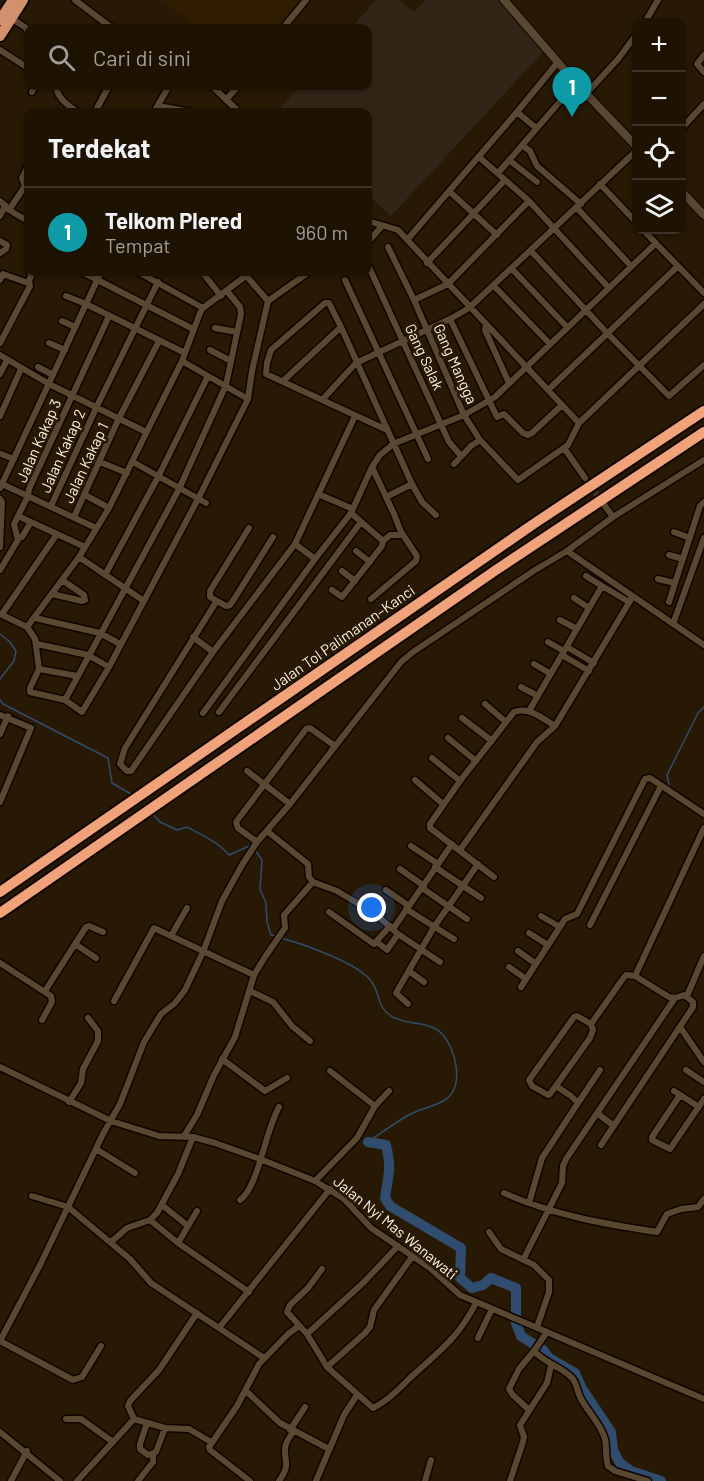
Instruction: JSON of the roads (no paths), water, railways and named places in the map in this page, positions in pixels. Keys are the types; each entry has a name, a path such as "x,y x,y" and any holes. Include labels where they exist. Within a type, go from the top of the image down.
{"highway":[{"path":"5,19 23,0"},
{"path":"0,36 10,1"},
{"name":"Jalan Tol Palimanan–Kanci","path":"0,892 535,524 704,411"},
{"name":"Jalan Tol Palimanan–Kanci","path":"0,913 496,570 704,432"}],"street":[{"path":"75,0 107,24"},
{"path":"286,24 306,0"},
{"path":"504,0 576,83 632,142"},
{"path":"647,18 656,3"},
{"path":"5,19 24,27"},
{"path":"586,94 618,59 632,40"},
{"path":"0,50 24,65"},
{"path":"704,55 697,64 704,72"},
{"path":"407,240 558,62"},
{"path":"498,174 576,83"},
{"path":"57,90 64,102 72,108"},
{"path":"97,108 107,90"},
{"path":"167,90 158,106 169,108"},
{"path":"216,90 235,108"},
{"path":"226,100 235,90"},
{"path":"683,126 704,104"},
{"path":"517,112 536,129"},
{"path":"522,145 530,151 537,166 579,206 631,266"},
{"path":"322,399 356,363 469,308 632,155"},
{"path":"479,157 528,201 608,287"},
{"path":"509,160 537,182"},
{"path":"427,262 505,180"},
{"path":"600,184 632,218"},
{"path":"0,216 24,187"},
{"path":"449,191 497,235"},
{"path":"686,197 704,215"},
{"path":"0,201 24,219"},
{"path":"414,300 448,284 528,201"},
{"path":"372,222 396,229 579,423"},
{"path":"372,237 382,226"},
{"path":"647,234 704,293"},
{"path":"0,241 7,245 6,249 0,253"},
{"path":"203,713 285,598 352,511 376,459 393,444 464,415 489,401 656,243"},
{"name":"Gang Mangga","path":"388,247 414,300 464,415 480,440 518,480 564,448"},
{"path":"531,251 608,334 670,396 704,365"},
{"path":"549,390 678,266"},
{"path":"512,269 567,327"},
{"name":"Gang Salak","path":"372,274 451,446 461,456"},
{"path":"1,276 29,281"},
{"path":"0,343 29,289 31,276"},
{"path":"90,276 193,329"},
{"path":"96,528 51,506 1,486 99,276"},
{"path":"146,276 203,308"},
{"path":"205,276 221,296"},
{"path":"27,627 79,557 109,508 182,361 203,308 244,276"},
{"path":"249,276 268,302"},
{"path":"57,534 1,614 27,627 37,644 39,669 30,692 65,700 82,712 109,667 248,399 268,302 304,276"},
{"path":"345,280 428,459"},
{"name":"Jalan Kakap 2","path":"51,506 158,282"},
{"path":"494,286 550,344"},
{"path":"65,700 179,489 226,385 241,314 240,308 227,291"},
{"path":"66,296 184,353"},
{"path":"387,430 266,374 269,353 325,303 329,303 341,327 412,484 422,502 436,515"},
{"path":"585,478 564,448 571,441 579,423 704,303"},
{"name":"Jalan Kakap 3","path":"18,516 109,316"},
{"path":"450,319 496,417 504,414 522,433 528,435 562,405"},
{"path":"62,321 75,327"},
{"path":"486,325 485,330 509,383"},
{"path":"283,381 341,327"},
{"path":"215,328 237,332"},
{"name":"Jalan Kakap 1","path":"74,517 119,418 159,341"},
{"path":"49,343 65,350"},
{"path":"210,350 231,361"},
{"path":"0,355 49,384 146,432"},
{"path":"0,374 7,360"},
{"path":"182,361 248,399"},
{"path":"38,367 53,375"},
{"path":"0,416 21,369"},
{"path":"105,575 158,477 208,376"},
{"path":"216,602 125,748 120,758 122,768 131,771 213,652 295,544 355,416"},
{"path":"454,464 480,440"},
{"path":"1,454 14,459"},
{"path":"101,1346 82,1377 73,1380 0,1341 111,1121 131,1079 144,1042 161,1014 175,1003 184,990 203,952 227,892 256,843 291,804 401,662 535,570 567,551 613,517 704,460"},
{"path":"100,462 127,473"},
{"path":"133,462 206,503"},
{"path":"371,599 416,561 417,556 402,535 372,467"},
{"path":"386,497 412,484"},
{"path":"318,494 352,511 383,541"},
{"path":"85,495 109,508"},
{"path":"0,499 2,502 0,547"},
{"path":"669,602 700,506 704,502"},
{"path":"605,506 613,517"},
{"path":"18,537 14,527 18,516 85,547"},
{"path":"1,566 18,537 22,537 31,522"},
{"path":"219,712 361,522"},
{"path":"249,528 210,591 210,597 216,602 228,606 273,537"},
{"path":"674,532 690,538"},
{"path":"332,590 342,597 382,546 383,541 390,535 402,535"},
{"path":"673,624 704,538"},
{"path":"295,544 315,559"},
{"path":"356,551 370,562"},
{"path":"567,551 704,645"},
{"path":"669,555 694,568"},
{"path":"79,557 144,601"},
{"path":"342,571 355,581"},
{"path":"586,576 629,602"},
{"path":"658,579 675,583"},
{"path":"52,594 84,601 84,595 62,580"},
{"path":"529,711 602,586"},
{"path":"236,596 249,606"},
{"path":"460,850 537,742 555,726 633,596"},
{"path":"285,598 296,606"},
{"path":"574,598 589,608"},
{"path":"34,618 100,633 120,644"},
{"path":"560,620 577,629"},
{"path":"193,637 213,652"},
{"path":"548,642 594,663"},
{"path":"37,644 88,655 109,667"},
{"path":"564,651 589,671"},
{"path":"534,664 551,674"},
{"path":"39,669 77,676"},
{"path":"225,684 234,691"},
{"path":"521,687 538,696"},
{"path":"485,704 506,722"},
{"path":"494,876 429,826 460,781 517,710 529,711 555,726"},
{"path":"0,734 5,716 31,728 0,802"},
{"path":"462,718 492,741"},
{"path":"256,843 238,828 236,822 307,728 335,746"},
{"path":"448,738 476,761"},
{"path":"432,758 460,781"},
{"path":"247,771 291,804"},
{"path":"521,987 565,920 577,914 645,779 649,778 704,814"},
{"path":"415,780 443,804"},
{"path":"590,925 661,786"},
{"path":"635,976 704,828"},
{"path":"267,831 308,864 310,880 337,891 357,903"},
{"path":"377,942 387,950 394,930 452,844"},
{"path":"411,846 462,886 482,898"},
{"path":"408,1004 396,993 434,927 478,864"},
{"path":"400,869 467,919"},
{"path":"184,1136 197,1115 222,1059 235,1037 254,975 285,928 284,915 313,882"},
{"path":"386,890 434,927 454,939"},
{"path":"171,936 187,908"},
{"path":"371,910 394,930 440,962"},
{"path":"329,912 371,943 377,942 394,930"},
{"path":"541,916 560,927"},
{"path":"45,991 86,927 89,926 103,932"},
{"path":"114,1001 154,928 254,975"},
{"path":"529,933 548,945"},
{"path":"75,944 96,958"},
{"path":"518,951 536,964"},
{"path":"687,996 704,956"},
{"path":"0,963 45,991 52,999 42,1020"},
{"path":"508,967 526,979"},
{"path":"409,971 424,982"},
{"path":"591,1024 626,975 635,976 675,998"},
{"path":"250,990 273,1002 292,1026 310,1041"},
{"path":"529,1262 562,1183 563,1166 566,1160 675,998 687,996 693,1002 693,1007 601,1145"},
{"path":"577,1016 591,1024 593,1030 590,1038 550,1094 532,1086 529,1080 574,1017 577,1016"},
{"path":"69,1102 81,1083 83,1069 98,1041 98,1031 88,1018"},
{"path":"680,1027 704,1061"},
{"path":"222,1059 265,1091 287,1078"},
{"name":"Jalan Nyi Mas Wanawati","path":"0,1067 111,1121 159,1136 193,1137 260,1159 315,1181 344,1199 371,1228 430,1268 455,1292 476,1303 704,1399"},
{"path":"529,1203 542,1158 600,1070"},
{"path":"686,1070 704,1082"},
{"path":"330,1071 375,1106"},
{"path":"556,1086 578,1103"},
{"path":"315,1181 357,1138 375,1106 388,1091"},
{"path":"674,1091 699,1107"},
{"path":"680,1095 652,1137 652,1140 671,1149 704,1099"},
{"path":"240,1200 249,1191 271,1121 279,1107"},
{"path":"597,1113 614,1126"},
{"path":"111,1242 129,1227 150,1220 162,1205 193,1137"},
{"path":"96,1149 135,1173"},
{"path":"219,1328 330,1189"},
{"path":"504,1193 529,1203 594,1221 657,1232 668,1214 681,1209 698,1207 704,1199"},
{"path":"32,1196 68,1207 130,1259 151,1283 264,1358"},
{"path":"162,1205 188,1226"},
{"path":"178,1244 197,1211"},
{"path":"150,1220 178,1244 249,1292"},
{"path":"489,1232 501,1250 529,1262 542,1271 550,1284 537,1328"},
{"path":"307,1334 364,1282 398,1246"},
{"path":"327,1367 370,1327 374,1310 412,1257"},
{"path":"322,1269 308,1288 287,1309 307,1334 327,1367 373,1408 385,1401 453,1340 476,1303"},
{"path":"478,1338 492,1309"},
{"path":"196,1313 159,1370 128,1403 128,1408 134,1419 165,1428 189,1430 211,1442"},
{"path":"250,1481 209,1447 246,1391 264,1358 299,1326"},
{"path":"529,1410 509,1389 519,1369 547,1332"},
{"path":"534,1350 574,1381 580,1398 602,1430 608,1466 615,1471 648,1481"},
{"path":"510,1481 524,1437 520,1425 547,1383 551,1365"},
{"path":"246,1391 280,1423 329,1449"},
{"path":"316,1481 344,1415 357,1395"},
{"path":"279,1481 285,1473 287,1464 285,1445 305,1407"},
{"path":"66,1419 81,1419 112,1442"},
{"path":"77,1481 134,1419"},
{"path":"147,1424 140,1449 148,1455 153,1455"},
{"path":"138,1481 153,1462 153,1455 165,1428"},
{"path":"0,1432 60,1481"},
{"path":"11,1481 27,1452"},
{"path":"425,1481 431,1460"}],"waterway":[{"path":"0,634 16,651 14,661 0,679"},
{"path":"0,700 3,704 108,758 112,783 131,794"},
{"path":"670,789 667,775 698,713 704,707"},
{"path":"153,814 160,822 177,830 187,827 204,836 229,855 251,847"},
{"path":"255,850 262,860 260,889 266,903 267,922 271,935 276,936"},
{"path":"281,938 316,949 355,968 371,981 386,1012 397,1019 437,1030 451,1049 457,1077 451,1094 445,1100 407,1116 368,1142"},
{"path":"368,1142 386,1145 389,1167 385,1198 390,1206 461,1248 460,1278 472,1288 483,1285 491,1278 516,1288 516,1323 521,1336 543,1350 549,1358 575,1373 581,1387 611,1432 613,1450 620,1463 631,1471 661,1481"}],"tunnel":[{"path":"585,478 602,502"}],"place":[{"name":"Telkom Plered","path":"572,117"}]}
